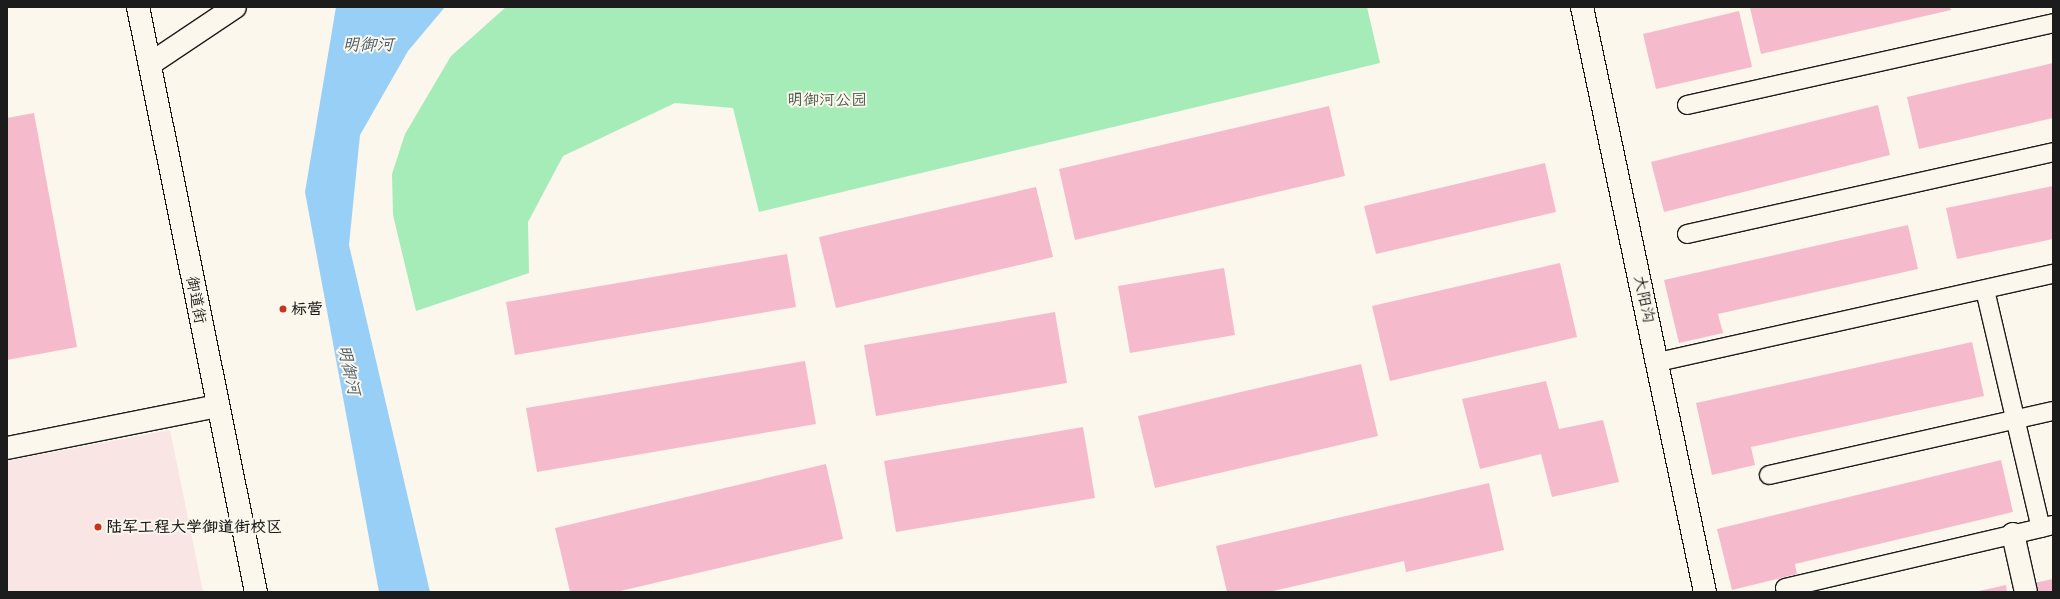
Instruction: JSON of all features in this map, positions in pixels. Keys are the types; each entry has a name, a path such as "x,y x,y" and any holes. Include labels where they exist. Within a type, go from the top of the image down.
{"street":[{"name":"御道街","path":"138,7 217,406 256,592"},
{"path":"150,64 235,7"},
{"name":"大阳沟","path":"1582,7 1658,362 1705,592"},
{"path":"7,448 217,406"},
{"path":"2013,534 2026,592"}],"lane":[{"path":"1687,105 2053,23"},
{"path":"1687,234 2053,152"},
{"path":"1658,362 2053,274"},
{"path":"1785,588 2047,526 2015,420 1985,290"},
{"path":"1769,475 2053,411"}],"shaded area":[{"name":"陆军工程大学御道街校区","path":"170,430 203,592 7,592 7,461"}],"green space":[{"name":"明御河公园","path":"506,7 1367,7 1380,63 759,212 733,108 675,103 563,156 528,222 529,273 416,311 393,215 392,174 405,134 451,56"}],"water":[{"name":"明御河","path":"336,7 445,7 408,51 360,135 349,245 430,592 379,592 305,192"}],"building":[{"path":"1950,7 1951,10 1761,54 1750,8"},
{"path":"1739,11 1752,67 1656,89 1643,34"},
{"path":"2053,63 2053,118 1919,149 1907,97"},
{"path":"1878,105 1890,155 1664,212 1651,162"},
{"path":"1329,106 1345,176 1075,240 1059,169"},
{"path":"34,113 77,347 7,360 7,118"},
{"path":"1545,163 1556,212 1376,254 1364,206"},
{"path":"2053,186 2053,239 1957,259 1946,208"},
{"path":"1036,187 1053,257 836,308 819,237"},
{"path":"1908,225 1918,269 1718,314 1723,333 1679,343 1664,280"},
{"path":"787,254 796,307 515,355 506,302"},
{"path":"1560,263 1577,337 1390,381 1372,306"},
{"path":"1224,268 1235,335 1130,353 1118,286"},
{"path":"1055,312 1067,383 876,416 864,345"},
{"path":"1972,342 1984,396 1751,447 1755,465 1712,475 1696,403"},
{"path":"805,361 816,424 537,472 526,408"},
{"path":"1361,364 1378,436 1155,488 1138,416"},
{"path":"1546,381 1559,429 1603,420 1619,482 1552,497 1541,454 1480,469 1462,399"},
{"path":"1083,427 1095,498 896,532 884,461"},
{"path":"2001,460 2013,512 1795,564 1797,574 1732,590 1717,529"},
{"path":"826,464 843,539 616,592 570,592 555,528"},
{"path":"1489,483 1504,550 1406,572 1404,561 1269,592 1227,592 1216,546"},
{"path":"2053,579 2053,592 2036,592 2034,583"},
{"path":"2006,585 2007,592 1979,592 1979,591"}],"place":[{"name":"标营","path":"283,309"},
{"name":"陆军工程大学御道街校区","path":"98,527"}]}
